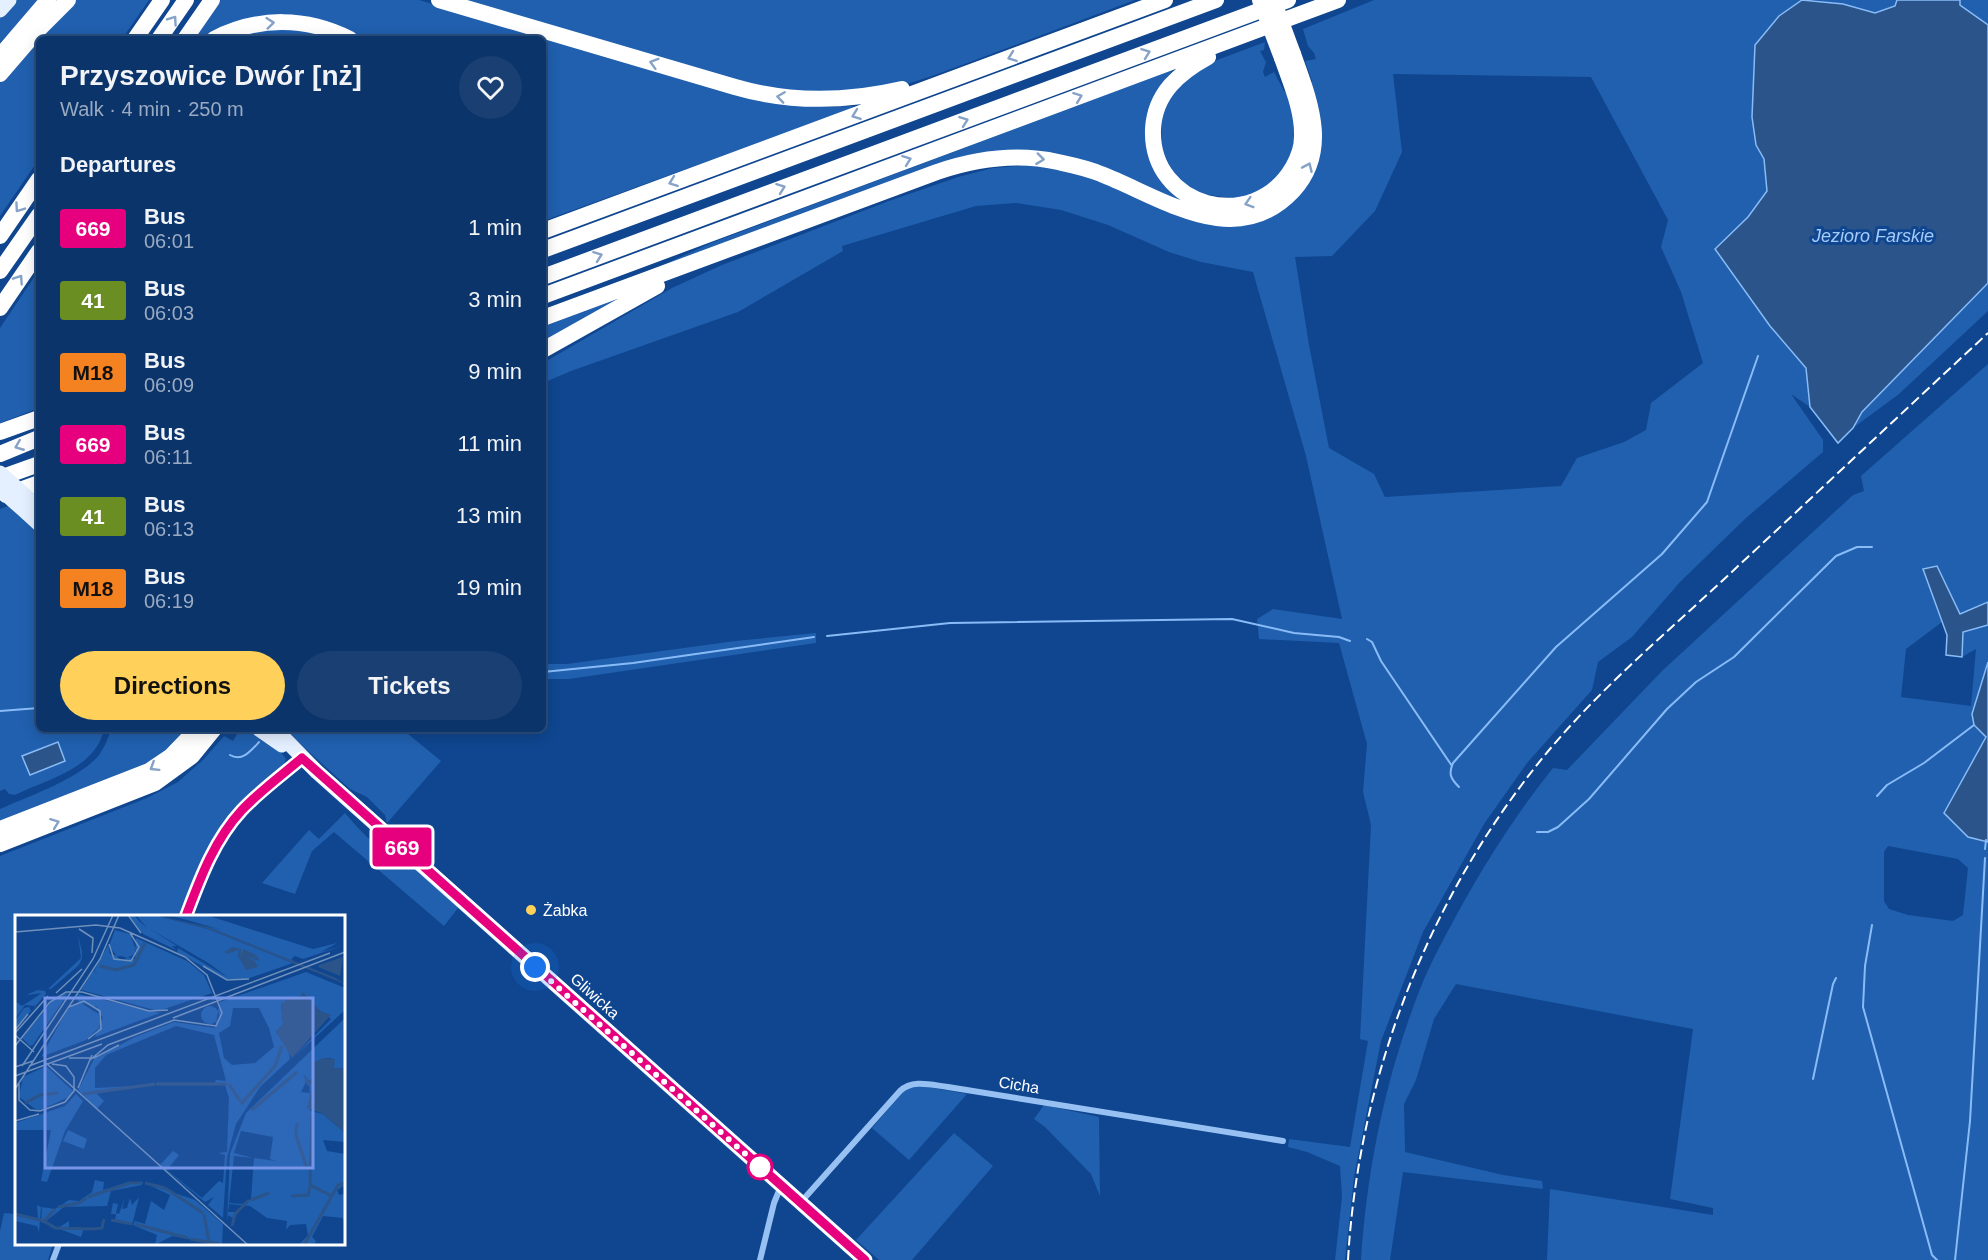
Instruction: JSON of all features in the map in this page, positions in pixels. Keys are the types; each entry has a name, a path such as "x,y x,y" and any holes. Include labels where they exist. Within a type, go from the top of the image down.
{"highway":[{"path":"0,56 48,0"},
{"path":"0,74 37,31 68,0"},
{"path":"137,36 162,0"},
{"path":"161,36 186,0"},
{"path":"187,36 212,0"},
{"path":"439,0 735,87 786,98 828,99 862,96 970,73"},
{"path":"546,230 1165,0"},
{"path":"546,249 1216,0"},
{"path":"546,317 961,164 1007,158 1030,158 1077,166 1100,173 1204,216 1232,220 1271,209 1293,191 1302,180 1313,155 1315,127 1313,112 1260,0"},
{"path":"1261,29 1181,74 1157,105 1153,132 1157,155 1165,172 1177,187 1203,202 1229,207 1256,201 1284,182 1295,163 1302,140 1299,109 1273,0"},
{"path":"546,276 1288,0"},
{"path":"546,295 1338,0"},
{"path":"222,36 247,27 282,22 317,26 342,36"},
{"path":"0,236 36,183"},
{"path":"0,271 36,218"},
{"path":"0,308 36,254"},
{"path":"546,348 628,301 718,254"},
{"path":"0,432 36,419"},
{"path":"0,454 36,439"},
{"path":"0,478 36,465"},
{"path":"0,499 36,484"},
{"path":"0,499 36,492"},
{"path":"0,830 150,771 171,756 194,732"},
{"path":"0,844 155,783 192,756 212,732"}],"main road":[{"path":"0,10 9,0"},
{"path":"0,473 35,515"},
{"path":"0,489 35,515"},
{"path":"264,732 302,758"},
{"path":"278,732 302,758"},
{"name":"Gliwicka","path":"302,758 865,1260"}],"street":[{"path":"186,915 204,868 220,839 242,810 302,758"},
{"name":"Cicha","path":"801,1203 900,1091 910,1084 922,1083 948,1087 1284,1142"},
{"path":"760,1260 774,1203 781,1185"},
{"path":"53,1260 59,1245"}],"shaded area":[{"path":"16,0 40,0 0,43 0,16"},
{"path":"76,0 149,0 124,36 40,36 58,15"},
{"path":"221,0 419,0 540,36 355,36 329,23 221,30 210,36 196,36"},
{"path":"460,0 1135,0 935,75 901,86 866,92 768,90"},
{"path":"1374,0 1802,0 1779,16 1753,88 1752,117 1756,145 1764,159 1767,191 1748,217 1770,326 1806,368 1810,407 1791,394 1823,440 1823,452 1746,518 1680,582 1632,637 1598,662 1592,690 1527,763 1484,824 1423,932 1381,1041 1354,1177 1345,1260 1335,1260 1342,1197 1340,1166 1307,1152 1288,1147 1289,1139 1350,1147 1368,1041 1360,1039 1371,825 1363,792 1367,744 1339,643 1259,639 1257,619 1273,609 1342,619 1306,456 1253,272 1201,262 1169,252 1108,225 1061,210 1016,203 976,206 842,246 843,251 738,312 546,382 546,361 672,288 722,265 889,201 958,177 993,168 1031,165 1078,172 1228,226 1317,163 1321,141 1321,122 1305,61 1316,59 1308,46 1303,29","holes":["1393,74 1591,77 1668,220 1661,247 1681,292 1703,363 1651,403 1646,430 1624,442 1577,458 1561,486 1385,497 1374,474 1329,448 1295,257 1332,256 1375,211 1402,152"]},
{"path":"1815,0 1897,0 1895,6 1875,13 1843,4"},
{"path":"1960,0 1988,0 1988,25 1960,5"},
{"path":"296,27 329,36 237,36 246,32"},
{"path":"546,38 742,96 854,108 546,220"},
{"path":"36,41 36,163 0,216 0,83"},
{"path":"1265,42 1264,50 1260,51 1266,62 1263,72 1265,77 1274,72 1284,91 1289,92 1296,133 1288,167 1262,191 1239,199 1201,194 1183,183 1169,168 1162,153 1161,115 1176,85 1212,62"},
{"path":"1172,70 1148,120 1187,202 1018,154 654,269 711,243"},
{"path":"36,274 36,409 0,423 0,328"},
{"path":"1988,283 1988,311 1899,394 1853,428 1862,412"},
{"path":"642,284 546,343 546,321"},
{"path":"1988,364 1988,602 1960,615 1937,566 1923,569 1942,622 1906,649 1901,697 1971,706 1976,649 1962,657 1963,632 1988,625 1988,666 1972,714 1974,725 1986,737 1944,813 1968,837 1988,842 1988,1260 1547,1260 1550,1189 1713,1215 1713,1208 1670,1199 1693,1029 1456,984 1434,1019 1416,1080 1404,1104 1405,1152 1503,1175 1542,1181 1543,1189 1403,1172 1390,1260 1361,1260 1373,1156 1397,1055 1420,989 1437,952 1501,839 1553,768 1567,770 1662,671 1853,495 1864,491 1861,476","holes":["1888,846 1958,859 1968,868 1963,915 1953,921 1908,915 1889,909 1884,901 1884,852"]},
{"path":"8,506 36,530 36,732 103,732 99,743 81,763 55,778 15,795 9,794 5,789 0,791 0,509"},
{"path":"816,633 816,643 569,679 546,679 546,664 567,664 735,641"},
{"path":"110,732 187,732 158,759 0,824 0,809 53,786 80,771 99,755"},
{"path":"237,732 257,732 279,750 286,759 283,767 238,809 216,838 179,915 15,915 15,980 0,980 0,856 147,798 178,782 204,759 224,736 233,741"},
{"path":"287,732 406,732 441,761 387,823 385,815 367,797 350,789"},
{"path":"345,813 373,842 389,853 407,860 458,908 444,926 334,832 312,851 295,894 262,883 309,830 319,839"},
{"path":"922,1086 967,1094 909,1160 872,1128 906,1088"},
{"path":"1044,1105 1099,1117 1100,1196 1091,1174 1045,1127 1034,1119"},
{"path":"954,1133 993,1166 912,1260 879,1260 856,1240"},
{"path":"4,1213 15,1214 15,1245 53,1245 48,1260 0,1260 0,1231"}],"water":[{"name":"Jezioro Farskie","path":"1802,0 1843,4 1875,13 1895,6 1897,0 1960,0 1960,5 1988,25 1988,283 1862,412 1853,428 1838,443 1810,407 1806,368 1770,326 1715,249 1748,217 1767,191 1764,159 1756,145 1752,117 1755,45 1779,16"},
{"path":"1937,566 1960,614 1988,602 1988,625 1963,632 1962,657 1946,655 1947,635 1923,569"},
{"path":"1988,662 1988,842 1968,837 1944,813 1986,737 1974,725 1972,714"},
{"path":"58,742 65,761 30,775 22,756"}],"waterway":[{"path":"1459,787 1451,776 1453,763 1556,647 1662,554 1707,502 1758,356"},
{"path":"1537,832 1548,832 1558,827 1589,799 1667,709 1696,682 1734,657 1836,556 1857,547 1872,547"},
{"path":"827,636 950,623 1232,619 1294,633 1339,637 1350,641"},
{"path":"546,672 633,663 814,637"},
{"path":"1367,639 1372,642 1381,661 1452,766"},
{"path":"0,711 36,708"},
{"path":"1877,796 1887,785 1924,763 1974,725"},
{"path":"230,755 242,756 259,742"},
{"path":"1985,849 1986,840"},
{"path":"1955,1260 1970,1121 1985,858"},
{"path":"1872,925 1865,966 1863,1007 1932,1255 1937,1260"},
{"path":"1813,1079 1836,978"}],"railway":[{"path":"1348,1260 1354,1194 1366,1129 1382,1064 1403,1001 1429,940 1460,880 1494,824 1556,742 1630,665 1988,333"}],"bus line":[{"name":"669","path":"186,915 204,868 220,839 242,810 302,758 865,1260"}],"place":[{"name":"Żabka","path":"531,910"}],"route":[{"path":"535,967 760,1167"}]}
